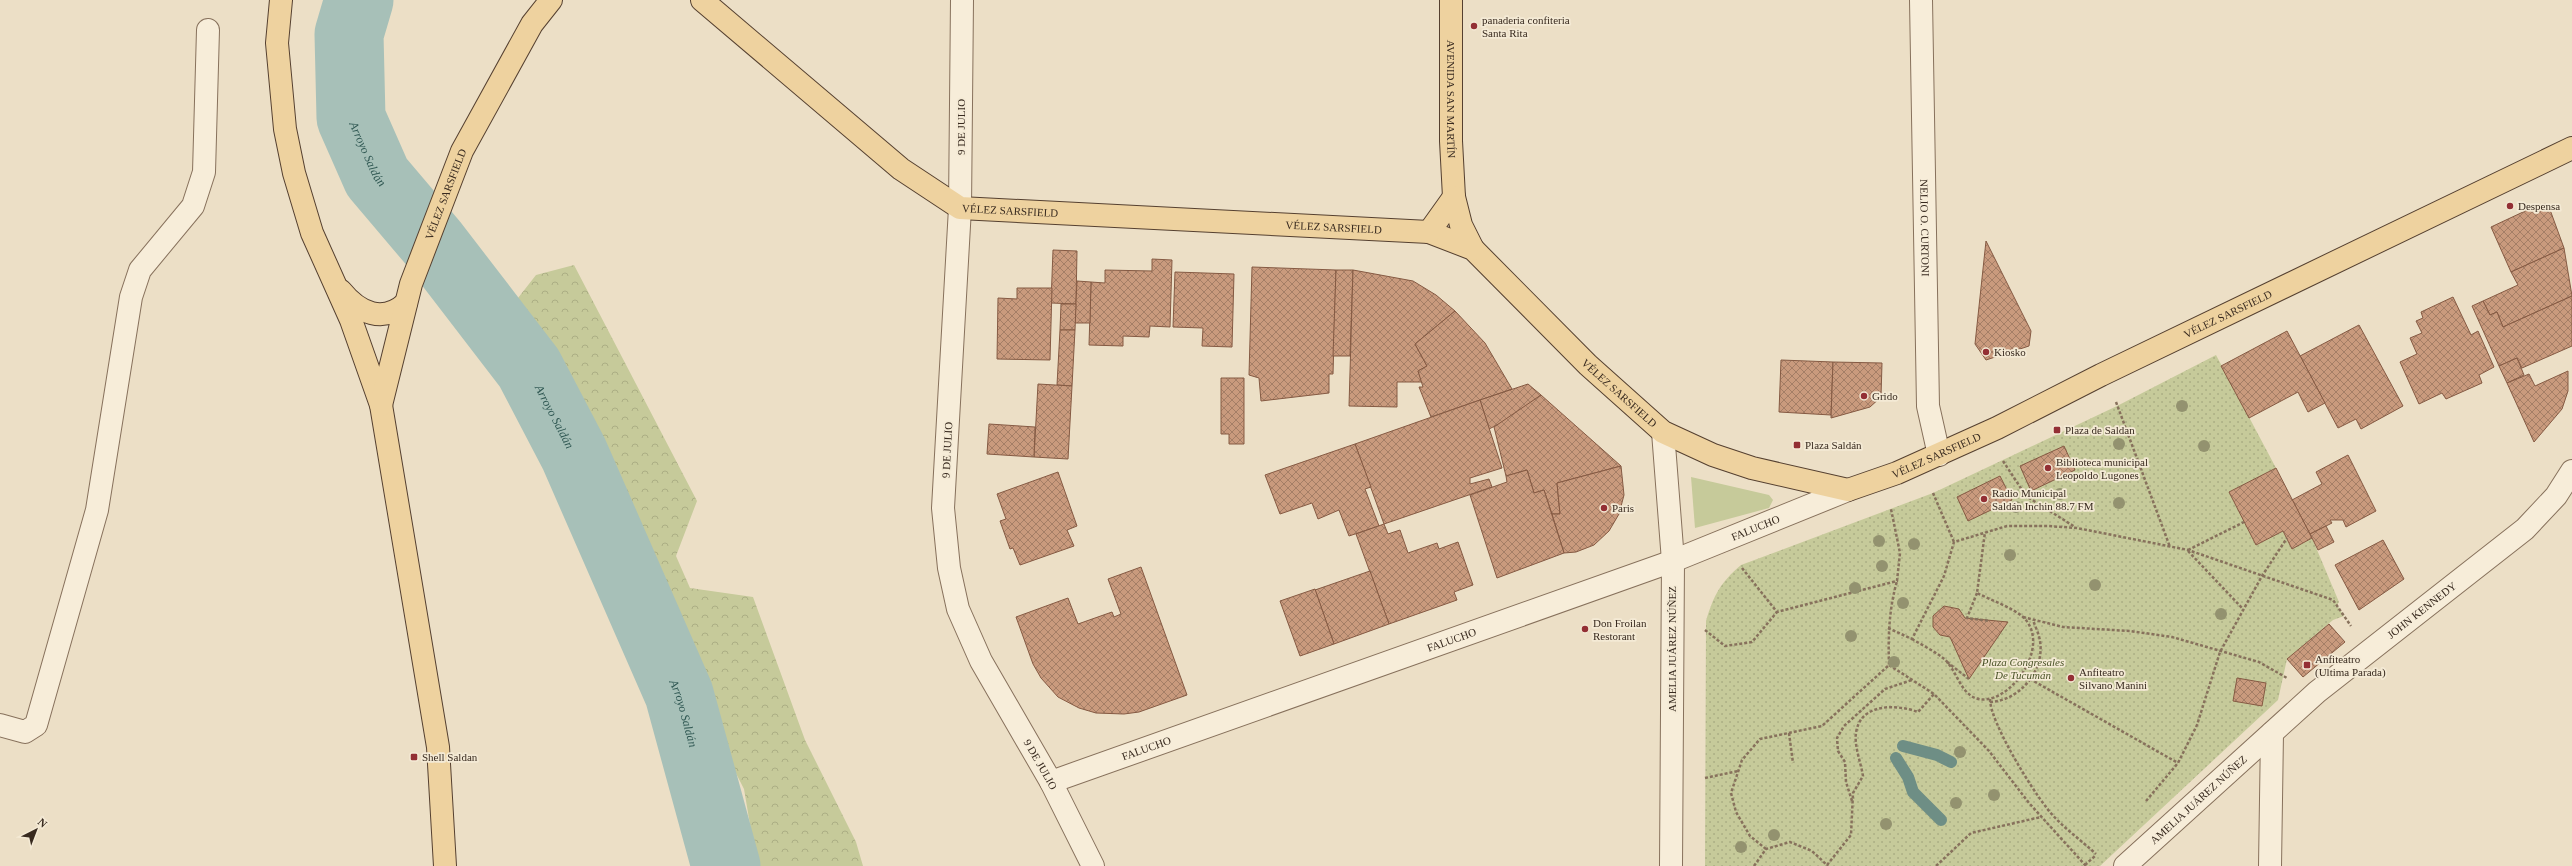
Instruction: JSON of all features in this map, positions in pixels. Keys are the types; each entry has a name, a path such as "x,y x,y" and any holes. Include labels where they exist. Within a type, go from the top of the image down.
{"main road":[{"path":"280,0 277,43 285,129 294,173 312,233 351,320 381,405 438,747 445,866"},
{"name":"VÉLEZ SARSFIELD","path":"381,405 409,293 462,151 532,24 551,0"},
{"name":"VÉLEZ SARSFIELD","path":"702,0 901,169 960,208 1429,232 1474,249 1588,365 1663,432 1713,456 1752,468 1848,490 1870,484 1939,455 2571,151"},
{"name":"AVENIDA SAN MARTÍN","path":"1451,0 1450,141 1454,197 1462,225 1474,249"},
{"path":"1429,232 1454,197"},
{"path":"334,282 356,305 368,312 379,315 392,313 409,293"}],"street":[{"name":"9 DE JULIO","path":"962,0 960,208 943,508 949,568 958,609 981,661 1050,782 1093,866"},
{"name":"NELIO O. CURTONI","path":"1921,0 1928,406 1939,455"},
{"path":"0,725 24,732 36,725 97,510 131,296 140,270 193,206 204,172 208,30"},
{"name":"AMELIA JUÁREZ NÚÑEZ","path":"1663,432 1672,561 1671,866"},
{"name":"JOHN KENNEDY","path":"2272,733 2317,692 2524,529 2556,496 2572,471"},
{"name":"FALUCHO","path":"1050,782 1672,561 1848,490"},
{"path":"2270,866 2272,733"},
{"name":"AMELIA JUÁREZ NÚÑEZ","path":"2125,866 2272,733"}],"path":[{"path":"2101,376 2118,406 2170,547"},
{"path":"2003,461 2026,496 2077,528"},
{"path":"1912,639 1944,576 1954,542 1933,493"},
{"path":"1766,849 1750,836 1736,812 1731,793 1742,760 1760,739 1822,726 1889,665 1888,628 1891,601 1897,581 1900,554 1891,509"},
{"path":"2188,550 2244,522"},
{"path":"1954,542 2007,526 2077,528 2188,550 2333,600 2344,616"},
{"path":"1984,532 1977,593 1968,618 1990,621"},
{"path":"2142,806 2178,763 2197,725 2220,652 2262,576 2286,538"},
{"path":"2188,550 2243,610"},
{"path":"1740,565 1778,612"},
{"path":"1672,609 1725,646 1752,642 1778,612 1897,581"},
{"path":"1977,593 2023,617 2033,620 2063,627 2130,631 2172,637 2258,662 2285,677"},
{"path":"1990,700 2015,681 2031,659 2034,648 2034,637 2023,617"},
{"path":"1944,659 1966,691 1974,697 1990,700 2009,699 2030,679 2038,656 2040,642 2033,620"},
{"path":"1888,628 1912,639 1944,659 1968,679"},
{"path":"1889,665 1934,694 1989,751 2041,817 2086,866 2101,849"},
{"path":"2030,679 2178,763"},
{"path":"1852,801 1837,738 1844,726 1885,689 1912,680"},
{"path":"1754,866 1766,849 1790,842 1812,851 1828,865 1851,835 1853,793 1863,776 1855,743 1856,732 1861,720 1880,708 1893,706 1918,712 1934,694"},
{"path":"1990,700 2011,751 2047,808 2096,854"},
{"path":"1789,733 1793,763"},
{"path":"1705,784 1705,777 1738,771"},
{"path":"1936,866 1971,833 2041,817"}],"green space":[{"path":"574,265 697,501 676,556 690,588 753,597 805,740 856,842 863,866 757,866 744,789 503,317 536,275"},
{"name":"Plaza Congresales De Tucumán","path":"2216,355 2276,468 2229,492 2256,545 2283,531 2292,549 2312,538 2339,602 2337,605 2344,616 2333,620 2287,659 2278,700 2100,866 1705,866 1706,621 1719,590 1741,565 1933,493 2117,406"},
{"path":"1691,477 1769,495 1773,500 1769,508 1695,528"}],"building":[{"path":"2546,204 2549,207 2564,248 2511,272 2491,227 2538,205"},
{"path":"1986,241 2031,331 2029,346 1986,360 1975,344"},
{"path":"2564,248 2572,296 2503,327 2497,312 2490,315 2483,301 2518,285 2511,272"},
{"path":"1053,250 1077,251 1076,304 1051,303"},
{"path":"1152,259 1172,260 1170,327 1150,326 1149,337 1123,336 1123,346 1089,345 1091,282 1105,283 1105,270 1152,271"},
{"path":"1252,267 1336,270 1333,374 1329,374 1329,393 1261,401 1259,378 1249,375"},
{"path":"1336,270 1353,270 1350,356 1333,356"},
{"path":"1353,270 1413,281 1436,295 1455,311 1415,344 1427,366 1418,371 1422,382 1397,382 1397,407 1349,406"},
{"path":"1175,272 1234,274 1232,347 1202,346 1203,328 1173,327"},
{"path":"1077,281 1091,282 1090,323 1075,323"},
{"path":"1017,288 1052,288 1050,360 997,359 998,298 1017,299"},
{"path":"2572,296 2572,346 2522,368 2517,358 2499,366 2472,306 2483,301 2490,315 2497,312 2503,327"},
{"path":"2453,297 2471,335 2478,331 2494,367 2479,375 2482,383 2446,399 2442,393 2419,404 2400,362 2417,354 2410,338 2422,333 2416,321 2423,318 2421,312"},
{"path":"1061,304 1076,304 1075,330 1060,330"},
{"path":"1455,311 1485,343 1512,389 1431,417 1419,387 1423,387 1418,371 1427,366 1415,344"},
{"path":"2359,325 2403,406 2361,429 2356,419 2338,428 2300,356"},
{"path":"1060,330 1075,330 1072,386 1057,385"},
{"path":"2287,331 2325,403 2308,412 2298,392 2249,418 2221,366"},
{"path":"2517,358 2524,375 2507,383 2499,366"},
{"path":"1781,360 1833,362 1831,415 1779,412"},
{"path":"1833,362 1882,363 1881,397 1870,407 1831,418"},
{"path":"2568,371 2568,391 2562,409 2534,442 2507,383 2529,374 2535,386"},
{"path":"1221,378 1244,378 1244,444 1229,444 1229,434 1221,434"},
{"path":"1038,384 1072,386 1068,459 1034,457"},
{"path":"1528,384 1541,395 1509,419 1489,429 1480,400"},
{"path":"1541,395 1621,466 1557,483 1560,514 1552,514 1544,490 1534,493 1527,470 1506,476 1494,427"},
{"path":"1480,400 1502,468 1470,478 1470,484 1489,479 1492,487 1384,524 1355,444"},
{"path":"989,424 1035,427 1034,457 987,454"},
{"path":"1355,444 1371,487 1365,489 1379,526 1349,536 1339,510 1318,519 1312,503 1280,514 1265,475"},
{"name":"Biblioteca municipal Leopoldo Lugones","path":"2064,446 2075,470 2031,491 2020,466"},
{"path":"2348,455 2376,511 2346,527 2343,520 2330,520 2332,523 2310,534 2292,500 2322,484 2316,472"},
{"path":"1621,466 1624,495 1619,514 1609,531 1594,545 1576,552 1564,553 1552,514 1560,514 1557,483"},
{"path":"2276,468 2312,538 2292,549 2283,531 2256,545 2229,492"},
{"path":"1527,470 1534,493 1544,490 1564,553 1497,578 1470,495 1507,482 1506,476"},
{"path":"1058,472 1077,526 1067,530 1074,546 1020,565 1013,548 1010,549 1000,521 1006,519 997,494"},
{"name":"Radio Municipal Saldán Inchin 88.7 FM","path":"2000,476 2012,500 1968,521 1957,497"},
{"path":"1384,524 1388,534 1400,530 1408,553 1437,543 1439,549 1458,542 1473,585 1454,592 1457,600 1389,624 1356,534"},
{"path":"2326,526 2334,542 2318,550 2310,534"},
{"path":"2383,540 2404,579 2359,610 2335,565"},
{"path":"1141,567 1187,695 1139,712 1124,714 1096,713 1079,708 1058,697 1041,678 1033,664 1016,617 1068,598 1078,624 1112,612 1114,617 1121,614 1108,579"},
{"path":"1370,571 1389,624 1334,644 1315,590"},
{"path":"1315,589 1334,644 1300,656 1280,601"},
{"path":"1944,606 1959,609 1965,618 2008,622 1969,679 1950,637 1940,635 1933,627 1933,616"},
{"path":"2329,624 2345,642 2303,677 2287,659"},
{"path":"2237,678 2266,683 2262,706 2233,701"}],"waterway":[{"name":"Arroyo Saldán","path":"359,0 349,34 351,118 377,177 433,243 529,368 574,454 679,694 726,866"},
{"path":"1903,746 1937,755 1951,762"},
{"path":"1896,758 1908,777 1913,792 1941,820"}],"place":[{"name":"panaderia confiteria Santa Rita","path":"1474,26"},
{"name":"Despensa","path":"2510,206"},
{"name":"Kiosko","path":"1986,352"},
{"name":"Grido","path":"1864,396"},
{"name":"Plaza de Saldan","path":"2057,430"},
{"name":"Plaza Saldán","path":"1797,445"},
{"name":"Biblioteca municipal Leopoldo Lugones","path":"2048,468"},
{"name":"Radio Municipal Saldán Inchin 88.7 FM","path":"1984,499"},
{"name":"Paris","path":"1604,508"},
{"name":"Don Froilan Restorant","path":"1585,629"},
{"name":"Anfiteatro (Ultima Parada)","path":"2307,665"},
{"name":"Anfiteatro Silvano Manini","path":"2071,678"},
{"name":"Shell Saldan","path":"414,757"}]}
